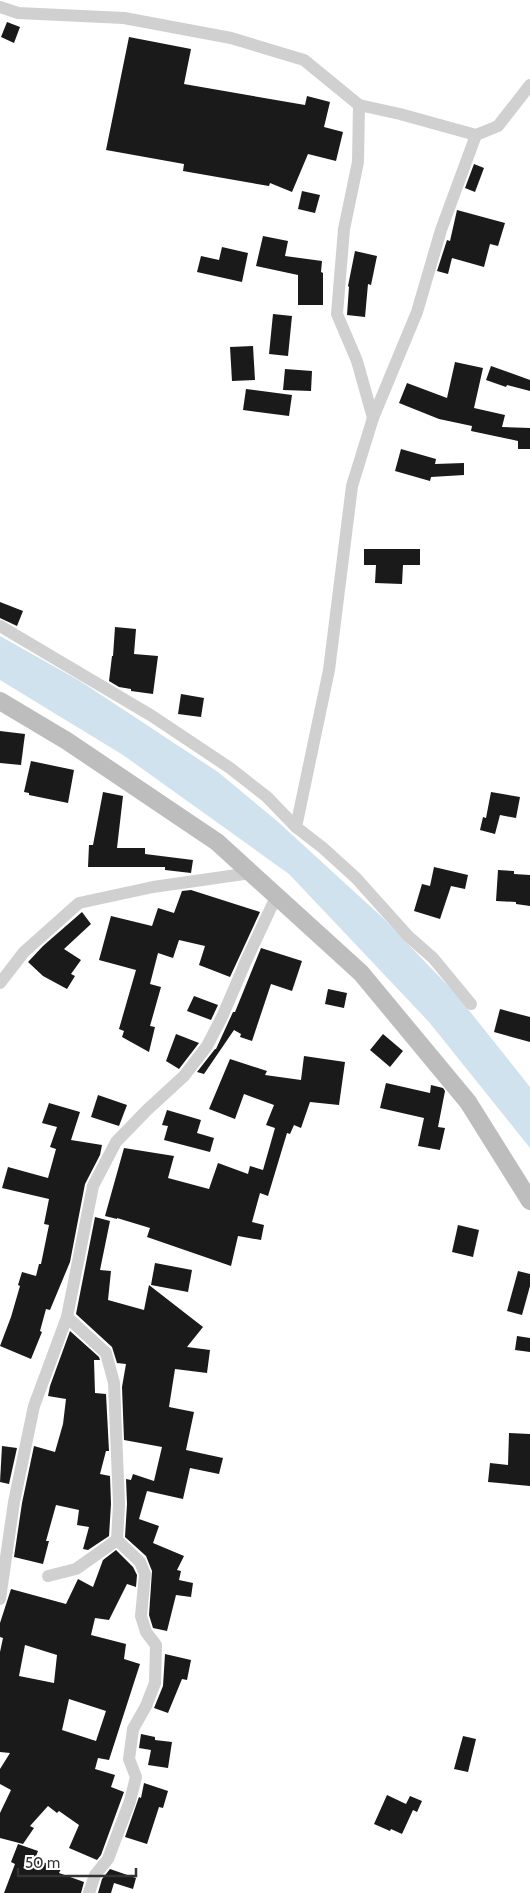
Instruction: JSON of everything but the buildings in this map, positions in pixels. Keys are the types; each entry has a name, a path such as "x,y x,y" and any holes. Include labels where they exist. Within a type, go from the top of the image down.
{"main road":[{"path":"0,701 68,740 217,842 361,973 468,1102 530,1202"}],"street":[{"path":"0,7 18,13 124,18 231,38 304,60 359,105 476,135 498,126 530,85"},
{"path":"359,105 358,162 344,229 337,314 357,361 372,418"},
{"path":"296,827 329,670 352,486 372,418 417,312 441,230 476,135"},
{"path":"0,626 152,716 230,768 267,796 296,827 356,878 408,936 433,958 471,1004"},
{"path":"0,983 24,952 79,903 153,886 251,873"},
{"path":"0,1599 14,1502 34,1406 67,1317 94,1186 116,1142 184,1076 207,1046 222,1018 276,897"},
{"path":"48,1576 76,1569 117,1540 120,1504 114,1383 106,1353 67,1317"},
{"path":"89,1893 95,1874 108,1860 130,1801 136,1776 129,1759 133,1729 146,1706 154,1683 156,1645 146,1632 141,1616 144,1574 140,1562 117,1540"}],"water":[{"path":"0,636 80,681 218,772 277,821 382,917 456,994 530,1087 530,1148 429,1022 289,874 123,755 0,680"}]}
